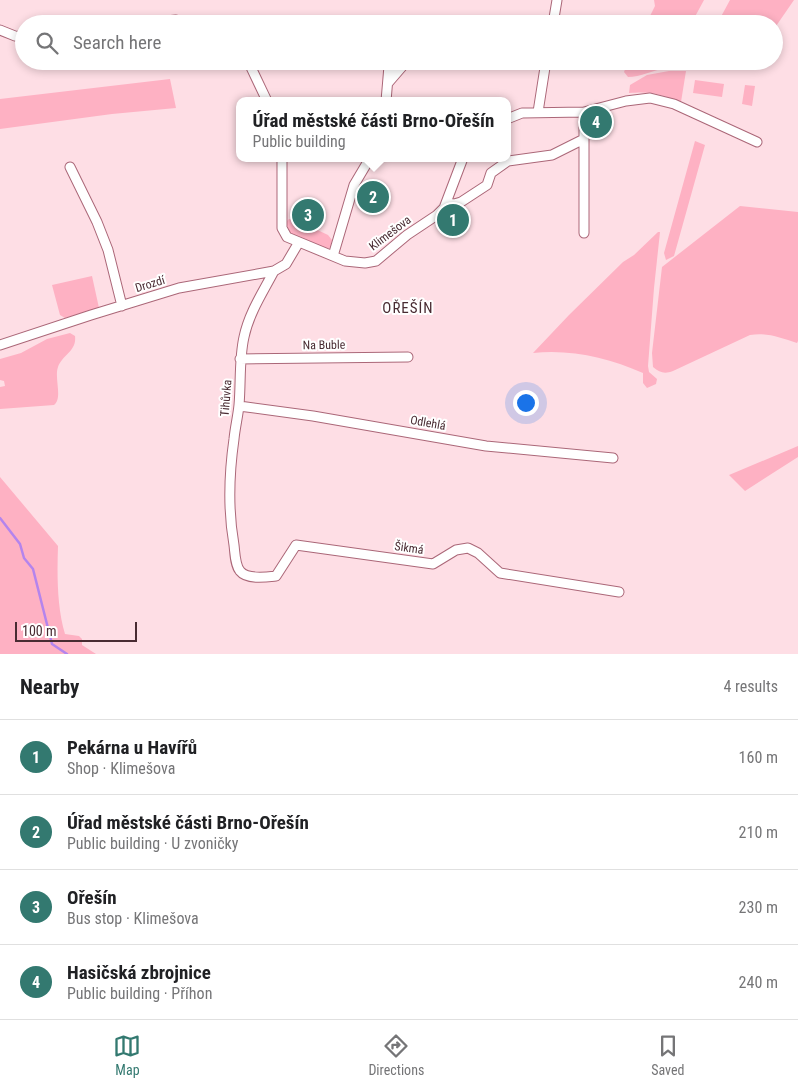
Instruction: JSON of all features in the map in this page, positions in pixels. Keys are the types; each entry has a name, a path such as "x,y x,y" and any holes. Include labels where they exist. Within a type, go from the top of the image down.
{"street":[{"path":"554,15 557,0"},
{"path":"0,30 15,36"},
{"path":"252,70 265,97"},
{"path":"386,97 389,70"},
{"path":"388,83 399,70"},
{"path":"538,112 545,70"},
{"path":"511,117 522,113 584,112 640,98 662,100 757,142"},
{"path":"584,112 584,233"},
{"path":"511,161 552,155 584,139"},
{"name":"Klimešova","path":"282,162 282,228 287,237 345,260 365,263 376,261 407,235 437,215 447,203 462,162"},
{"path":"333,256 354,184 368,162"},
{"path":"447,203 461,202 487,185 491,173 507,162"},
{"path":"70,167 97,222 108,250 122,306"},
{"path":"274,271 286,264 299,242"},
{"name":"Drozdí","path":"0,345 179,288 274,271"},
{"name":"Tihůvka","path":"232,534 231,462 239,406 240,359 244,335 249,322 274,271"},
{"name":"Na Buble","path":"240,359 408,357"},
{"name":"Odlehlá","path":"239,406 313,416 486,446 613,458"},
{"name":"Šikmá","path":"232,534 239,570 249,576 276,576 296,545 433,564 456,550 468,548 478,552 500,573 619,592"}],"shaded area":[{"path":"654,0 704,0 696,15 650,15 655,6"},
{"path":"730,0 794,0 783,16 722,15"},
{"path":"625,70 659,70 628,77 624,72"},
{"path":"669,71 686,71 681,102 656,94 644,92 629,93 630,85 647,75"},
{"path":"170,79 176,108 112,114 0,129 0,99"},
{"path":"695,80 724,84 722,97 693,93"},
{"path":"745,85 755,86 752,106 742,104"},
{"path":"695,141 705,145 674,256 666,260 664,253"},
{"path":"740,206 798,212 798,341 797,343 768,335 750,335 673,371 665,373 658,371 653,367 652,353 662,267"},
{"path":"289,219 294,219 328,235 332,240 331,247 327,249 290,233 286,222"},
{"path":"660,232 648,366 649,372 657,379 656,384 647,388 643,383 643,373 603,359 562,352 533,353 623,262 634,255"},
{"path":"92,276 99,308 65,318 60,315 52,285"},
{"path":"70,333 75,336 75,341 72,349 58,367 57,402 54,405 0,409 0,387 5,386 4,381 0,380 0,359 21,353 47,339"},
{"path":"798,446 798,457 745,491 729,475"},
{"path":"0,477 58,546 59,602 65,634 79,636 82,639 82,645 96,654 0,654"}],"waterway":[{"path":"0,518 20,544 24,558 33,569 52,644 67,654"}],"place":[{"name":"Hasičská zbrojnice","path":"596,122"},
{"name":"Úřad městské části Brno-Ořešín","path":"373,197"},
{"name":"Ořešín","path":"308,215"},
{"name":"Pekárna u Havířů","path":"453,220"}],"district":[{"name":"OŘEŠÍN","path":"408,308"}]}
